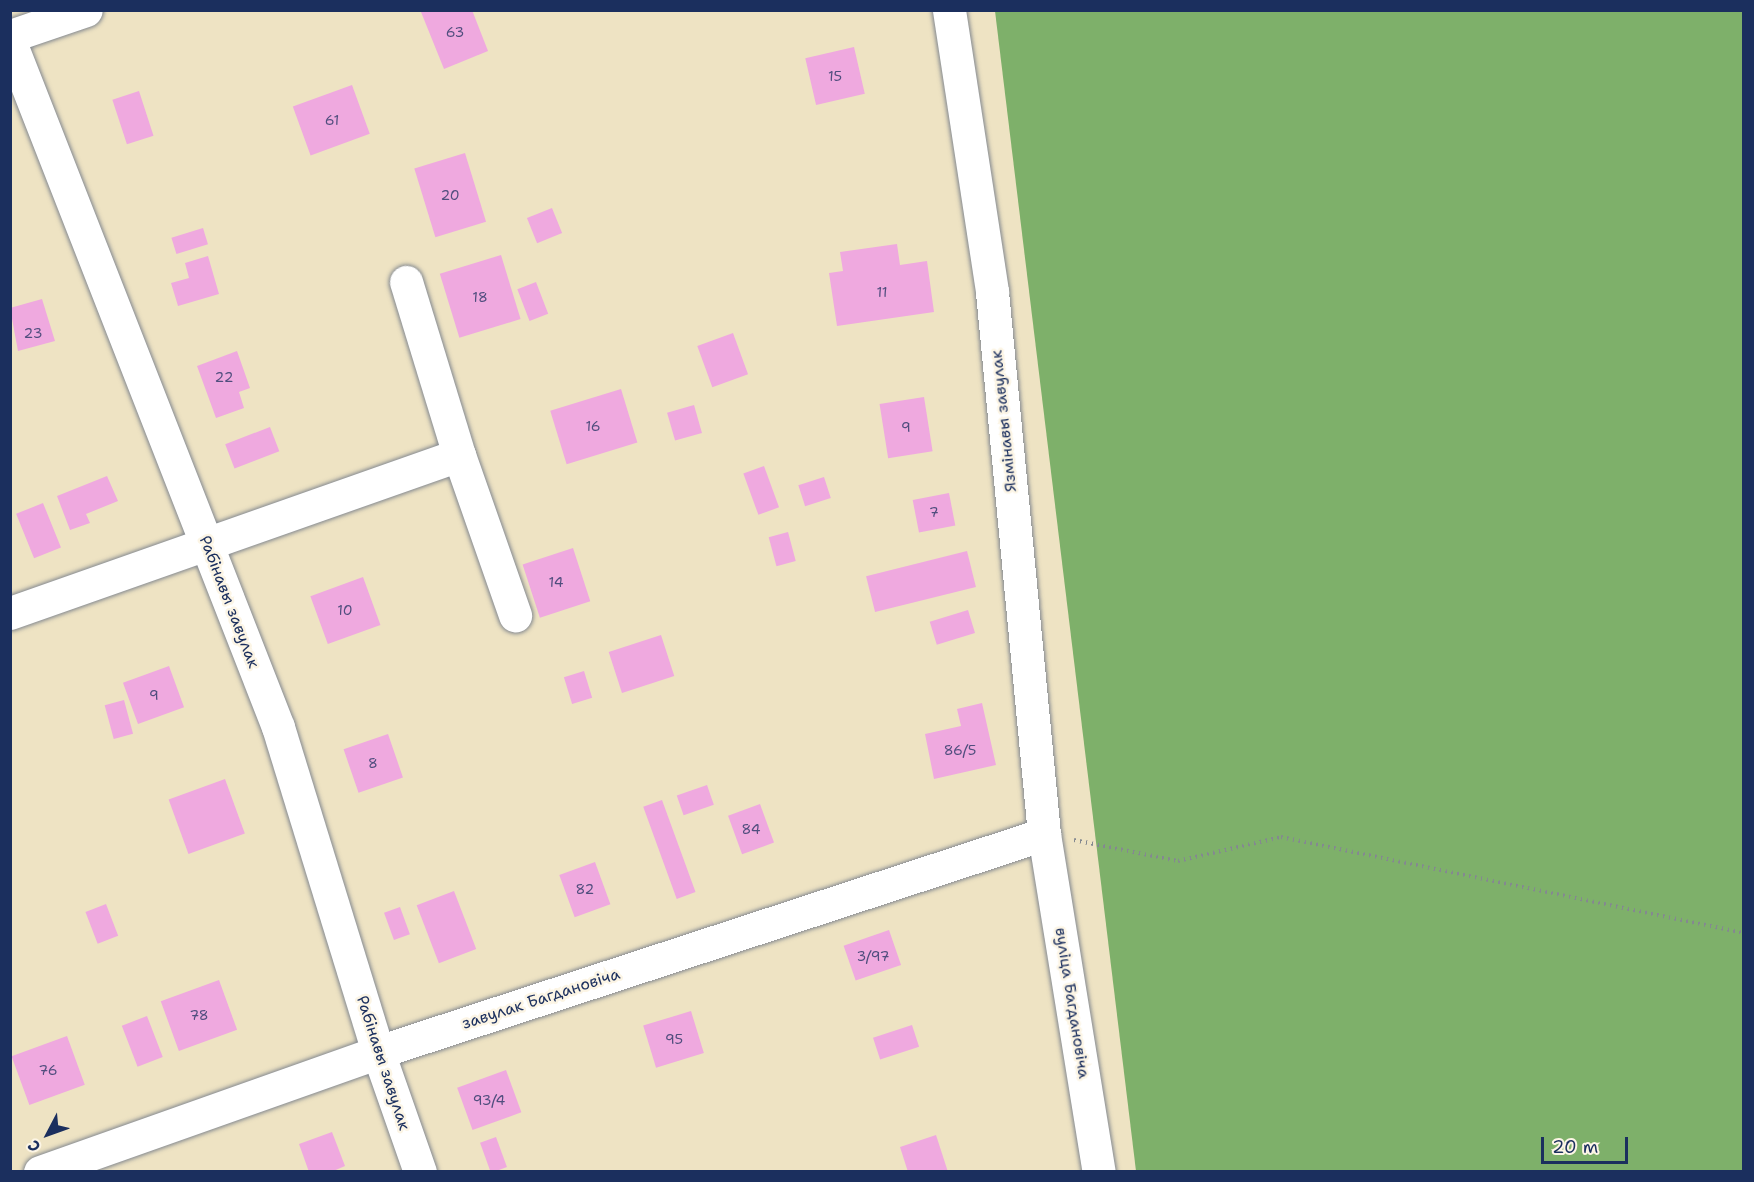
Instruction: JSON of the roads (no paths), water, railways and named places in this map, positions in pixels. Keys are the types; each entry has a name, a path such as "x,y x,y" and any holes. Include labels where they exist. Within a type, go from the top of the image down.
{"street":[{"path":"10,36 86,10"},
{"name":"Язмінавы завулак","path":"949,10 992,292 1044,834"},
{"name":"Рабінавы завулак","path":"10,42 278,727 378,1052 420,1172"},
{"path":"406,282 459,455 515,615"},
{"path":"10,613 459,455"},
{"name":"завулак Багдановіча","path":"40,1172 378,1052 1044,834"},
{"name":"вуліца Багдановіча","path":"1044,834 1099,1172"}]}
